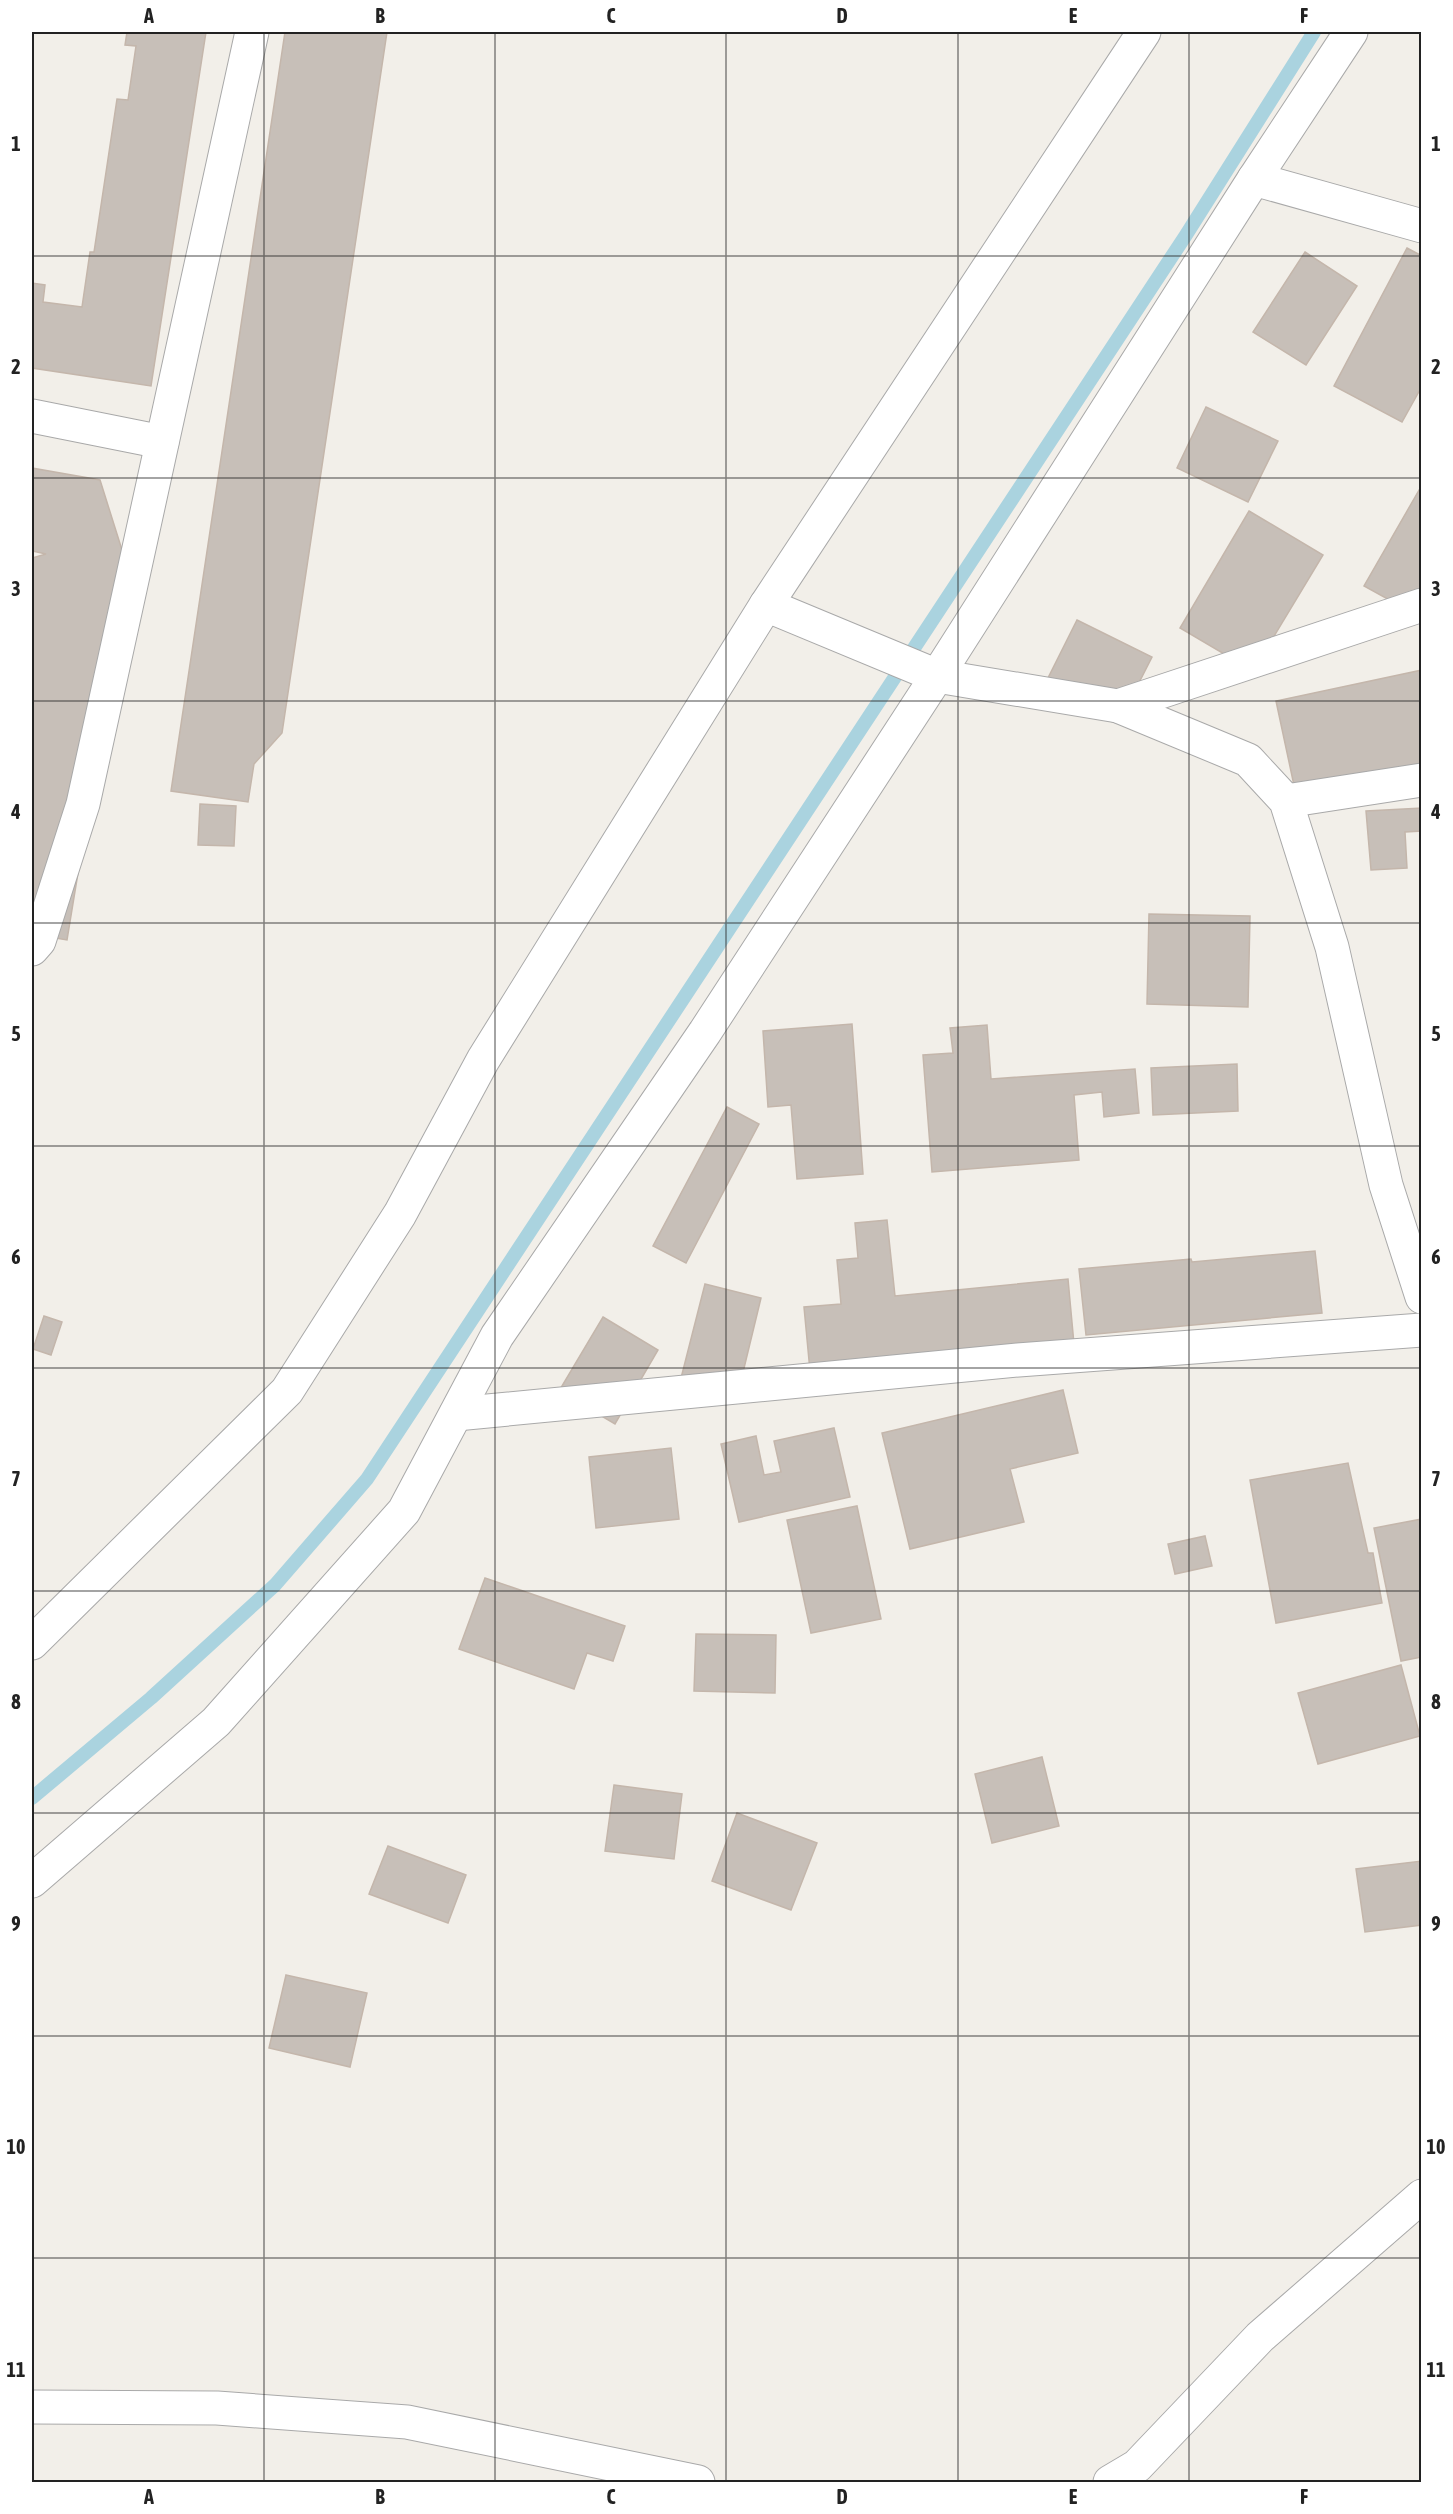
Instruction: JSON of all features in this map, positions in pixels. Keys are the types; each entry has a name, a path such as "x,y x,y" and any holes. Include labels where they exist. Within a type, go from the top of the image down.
{"street":[{"path":"32,949 39,941 83,804 252,32"},
{"path":"32,1643 287,1391 400,1214 483,1060 766,605 1144,32"},
{"path":"32,1881 224,1713 404,1511 497,1336 705,1032 937,676 1254,179 1352,32"},
{"path":"1254,179 1422,226"},
{"path":"32,416 162,442"},
{"path":"766,605 937,676 1118,706 1248,760 1286,801 1332,947 1386,1185 1422,1298"},
{"path":"1118,706 1422,605"},
{"path":"1286,801 1422,780"},
{"path":"456,1414 1018,1360 1422,1330"},
{"path":"1110,2482 1137,2466 1260,2337 1422,2196"},
{"path":"32,2407 217,2408 407,2422 698,2482"}],"building":[{"path":"127,32 206,32 151,386 32,368 32,283 45,285 43,302 82,307 90,252 94,252 117,99 128,100 136,46 125,45"},
{"path":"285,32 387,32 282,733 254,764 248,802 171,791"},
{"path":"1407,248 1422,256 1422,386 1402,422 1334,386"},
{"path":"1305,252 1357,286 1306,365 1253,332"},
{"path":"1206,407 1278,441 1248,502 1177,468"},
{"path":"32,468 100,480 128,569 67,940 32,934 32,558 46,554 32,551"},
{"path":"1422,485 1422,618 1364,586"},
{"path":"1249,511 1323,555 1253,671 1180,628"},
{"path":"1077,620 1152,657 1123,714 1048,678"},
{"path":"1422,670 1422,763 1295,790 1276,701"},
{"path":"200,804 236,806 234,846 198,845"},
{"path":"1422,808 1422,831 1405,832 1407,868 1371,870 1366,811"},
{"path":"1149,914 1250,916 1248,1007 1147,1004"},
{"path":"852,1024 863,1174 797,1179 791,1105 768,1107 763,1031"},
{"path":"987,1025 991,1079 1135,1069 1139,1113 1104,1117 1102,1092 1074,1095 1079,1160 932,1172 923,1055 953,1053 950,1028"},
{"path":"1237,1064 1238,1111 1153,1115 1151,1068"},
{"path":"727,1107 759,1124 686,1263 653,1246"},
{"path":"887,1220 895,1296 1068,1279 1074,1344 810,1371 804,1307 841,1304 837,1260 858,1258 855,1223"},
{"path":"1315,1251 1322,1313 1086,1335 1079,1269"},
{"path":"705,1284 761,1298 737,1397 680,1382"},
{"path":"44,1316 62,1322 51,1355 33,1349"},
{"path":"603,1317 658,1350 615,1424 559,1391"},
{"path":"1063,1390 1078,1453 1010,1469 1024,1522 910,1549 882,1433"},
{"path":"834,1428 850,1497 739,1522 721,1444 756,1436 764,1475 781,1472 774,1441"},
{"path":"671,1448 679,1519 596,1528 589,1457"},
{"path":"1348,1463 1368,1553 1373,1553 1382,1603 1276,1623 1250,1480"},
{"path":"857,1506 881,1619 811,1633 787,1520"},
{"path":"1422,1519 1422,1657 1401,1661 1374,1528"},
{"path":"1205,1536 1212,1566 1175,1574 1168,1544"},
{"path":"485,1578 625,1626 613,1661 587,1653 574,1689 459,1649"},
{"path":"696,1634 776,1635 775,1693 694,1691"},
{"path":"1401,1665 1420,1736 1318,1764 1298,1693"},
{"path":"1042,1757 1059,1826 992,1843 975,1774"},
{"path":"614,1785 682,1794 674,1859 605,1851"},
{"path":"737,1813 817,1843 791,1910 712,1881"},
{"path":"388,1846 466,1875 448,1923 369,1894"},
{"path":"1422,1861 1422,1925 1365,1932 1356,1869"},
{"path":"286,1975 367,1993 350,2067 269,2048"}],"waterway":[{"path":"32,1798 151,1698 275,1585 367,1479 1186,235 1314,32"}]}
